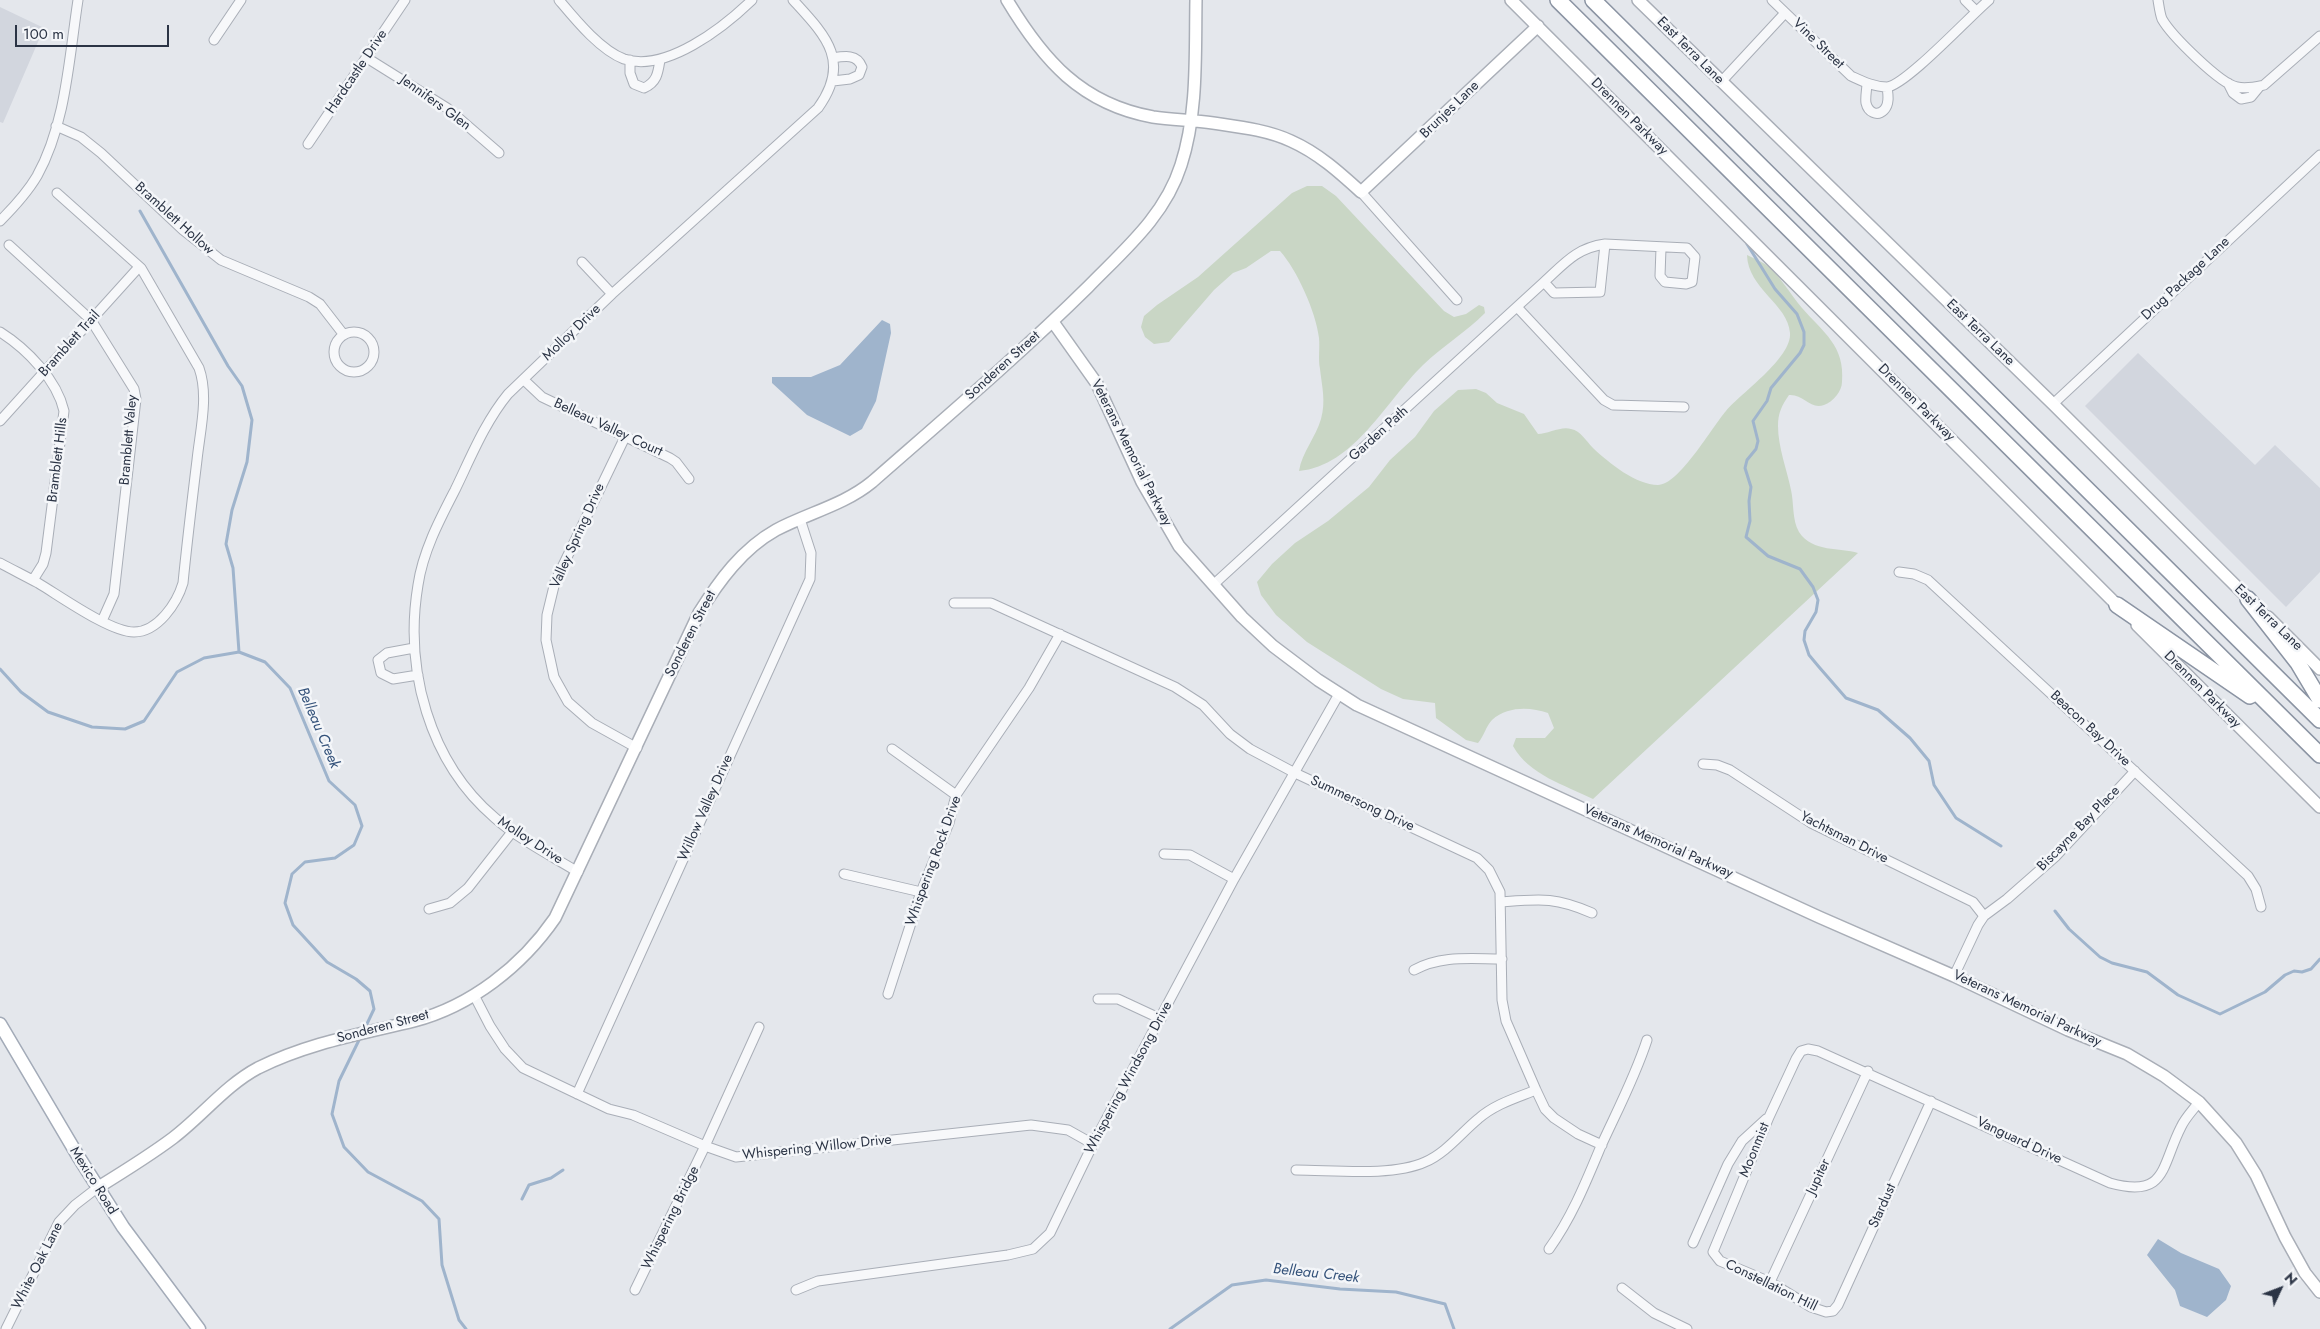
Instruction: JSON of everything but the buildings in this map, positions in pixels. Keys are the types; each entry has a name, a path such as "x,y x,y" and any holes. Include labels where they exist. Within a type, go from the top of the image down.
{"highway":[{"path":"1558,0 2320,755"},
{"path":"1593,0 2320,720"},
{"path":"2248,599 2298,663 2320,700"},
{"path":"2117,604 2286,721"}],"main road":[{"name":"Mexico Road","path":"0,1024 97,1188 148,1263 199,1329"}],"street":[{"path":"0,221 28,190 36,177 56,126 63,99 78,0"},
{"path":"214,40 242,0"},
{"name":"Hardcastle Drive","path":"308,144 405,0"},
{"path":"559,0 574,18 608,50 630,60 660,60 726,23 752,0"},
{"name":"Molloy Drive","path":"578,872 512,832 478,802 454,771 437,741 424,708 414,648 413,632 418,584 428,550 442,516 493,412 508,394 612,294 818,108 828,94 833,81 833,58 824,34 793,0"},
{"path":"1008,0 1048,59 1088,93 1116,107 1153,117 1255,129 1291,140 1320,156 1361,192 1457,300"},
{"name":"Sonderen Street","path":"97,1188 173,1138 240,1080 276,1059 303,1048 426,1017 474,995 506,973 545,933 556,918 699,614 723,576 750,549 775,531 859,492 1053,322 1152,220 1167,197 1181,165 1191,120 1195,75 1196,0"},
{"name":"Drennen Parkway","path":"1511,0 2320,807"},
{"name":"East Terra Lane","path":"1638,0 2053,404 2248,599 2283,630 2320,668"},
{"name":"Vine Street","path":"1772,0 1851,76 1867,83 1887,86"},
{"path":"1965,0 1976,11"},
{"path":"1867,83 1866,103 1873,113 1877,114 1885,110 1887,86 1908,75 1989,0"},
{"path":"2158,0 2162,19 2187,48 2228,83 2233,93 2241,99 2251,97 2257,87 2273,79 2320,36"},
{"path":"1721,82 1785,13"},
{"name":"Brunjes Lane","path":"1361,192 1538,26"},
{"path":"833,58 852,57 862,67 859,75 850,79 833,81"},
{"name":"Jennifers Glen","path":"367,58 447,108 498,153"},
{"path":"630,60 630,73 634,84 644,88 652,84 657,76 660,60"},
{"name":"Bramblett Hollow","path":"56,126 81,137 101,153 183,230 221,260 320,304 344,335"},
{"name":"Drug Package Lane","path":"2053,404 2320,155"},
{"path":"0,563 33,580 102,621 129,631 145,630 158,621 179,595 182,583 204,388 199,368 146,274 57,193"},
{"path":"1544,282 1554,293 1600,292 1605,244"},
{"name":"Garden Path","path":"1213,585 1579,251 1590,246 1605,244 1662,248"},
{"name":"Bramblett Valey","path":"8,245 92,320 130,380 136,399 114,594 102,621"},
{"path":"1662,248 1687,248 1695,258 1692,282 1686,284 1665,282 1660,276 1662,248"},
{"path":"582,262 612,294"},
{"name":"Bramblett Trail","path":"0,421 139,266"},
{"path":"1517,308 1604,400 1613,405 1684,407"},
{"name":"Veterans Memorial Parkway","path":"1053,322 1097,384 1142,482 1168,529 1213,585 1273,646 1339,694 1376,713 1819,917 1954,976 2068,1030 2127,1054 2164,1076 2199,1102 2236,1144 2256,1175 2285,1238 2305,1273 2320,1292"},
{"name":"Bramblett Hills","path":"0,332 44,372 61,398 64,411 46,552 43,564 33,580"},
{"path":"358,333 370,340 373,346 373,358 366,368 354,372 342,368 337,363 334,350 336,343 344,335 358,333"},
{"name":"Belleau Valley Court","path":"524,380 542,397 676,462 689,479"},
{"name":"Valley Spring Drive","path":"625,437 555,582 547,615 546,640 554,677 568,702 592,723 637,748"},
{"name":"Willow Valley Drive","path":"577,1094 810,579 811,553 800,519"},
{"name":"Beacon Bay Drive","path":"1899,572 1914,574 1928,580 2135,771 2248,876 2256,890 2261,908"},
{"name":"Summersong Drive","path":"954,603 992,602 1175,686 1202,705 1230,734 1250,748 1295,773 1477,858 1493,876 1500,892 1502,902 1502,1000 1506,1020 1536,1090 1546,1109 1554,1118 1578,1134 1602,1144"},
{"name":"Whispering Rock Drive","path":"888,994 921,892 949,824 956,795 1029,688 1060,634"},
{"path":"414,648 387,653 378,660 378,666 381,673 393,679 418,675"},
{"name":"Whispering Windsong Drive","path":"796,1290 818,1281 1008,1255 1033,1249 1050,1234 1093,1144 1234,879 1339,694"},
{"path":"892,749 956,795"},
{"name":"Yachtsman Drive","path":"1703,764 1717,765 1730,770 1812,823 1972,902 1984,916"},
{"name":"Biscayne Bay Place","path":"1984,916 2022,886 2078,835 2135,771"},
{"path":"429,909 450,904 468,888 512,832"},
{"path":"1164,854 1190,856 1234,879"},
{"path":"844,874 921,892"},
{"path":"1502,902 1538,899 1561,900 1592,913"},
{"path":"1954,976 1984,916"},
{"path":"1414,970 1429,962 1441,959 1502,960"},
{"name":"Whispering Willow Drive","path":"474,995 490,1026 514,1060 523,1068 609,1109 633,1115 736,1157 1031,1125 1068,1130 1093,1144"},
{"path":"1098,999 1118,999 1160,1020"},
{"name":"Whispering Bridge","path":"635,1290 706,1146 759,1027"},
{"path":"1549,1249 1566,1225 1637,1072 1647,1040"},
{"name":"Vanguard Drive","path":"1801,1051 1808,1049 1818,1051 1868,1071 2110,1183 2128,1188 2140,1188 2152,1183 2160,1175 2181,1127 2199,1102"},
{"name":"Moonmist","path":"1714,1252 1768,1117 1801,1051"},
{"name":"Jupiter","path":"1770,1282 1868,1071"},
{"path":"1296,1170 1394,1170 1426,1162 1441,1153 1479,1118 1497,1105 1536,1090"},
{"name":"Stardust","path":"1833,1311 1838,1305 1931,1101"},
{"path":"1693,1243 1728,1164 1742,1141 1768,1117"},
{"name":"White Oak Lane","path":"6,1329 59,1222 75,1205 97,1188"},
{"name":"Constellation Hill","path":"1714,1252 1720,1261 1770,1282 1811,1307 1826,1312 1833,1311"},
{"path":"1622,1288 1654,1313 1687,1329"}],"shaded area":[{"path":"0,7 44,28 3,123 0,122"},
{"path":"2138,353 2255,465 2275,445 2320,488 2320,572 2286,607 2085,406"}],"green space":[{"path":"1307,186 1322,186 1336,196 1444,311 1454,317 1466,314 1479,305 1484,307 1485,313 1423,365 1353,445 1319,466 1299,471 1303,457 1319,426 1322,412 1323,388 1319,361 1319,338 1314,316 1305,292 1293,269 1280,251 1271,251 1246,268 1233,273 1214,290 1169,342 1154,344 1145,337 1141,327 1144,316 1198,277 1292,193"},
{"path":"1747,255 1765,264 1775,274 1825,333 1836,349 1840,359 1842,382 1836,396 1827,404 1819,406 1794,395 1789,395 1780,413 1778,434 1791,490 1795,522 1799,532 1805,539 1819,546 1858,553 1593,799 1538,772 1528,765 1513,746 1516,738 1545,738 1554,728 1548,713 1527,709 1505,712 1492,720 1478,743 1466,740 1436,718 1435,703 1403,699 1381,689 1307,642 1276,615 1261,595 1257,582 1272,564 1295,543 1328,521 1369,487 1390,460 1415,437 1434,411 1458,390 1476,389 1486,393 1497,403 1524,414 1538,434 1567,428 1575,430 1607,460 1623,472 1641,481 1658,485 1676,476 1695,454 1726,411 1775,364 1788,343 1790,333 1788,323 1783,313 1754,277 1749,267"}],"water":[{"path":"882,320 890,324 891,333 876,401 862,429 850,436 807,415 772,383 772,377 811,377 840,365"},
{"path":"2158,1239 2181,1253 2219,1269 2231,1286 2226,1300 2207,1317 2180,1306 2175,1290 2147,1255"}],"waterway":[{"path":"140,211 228,366 242,386 252,420 247,462 232,510 226,544 233,568 239,652"},
{"path":"1747,244 1775,289 1797,314 1804,332 1804,345 1800,353 1771,388 1767,401 1753,421 1758,441 1756,449 1747,460 1745,468 1751,487 1749,501 1750,521 1746,537 1768,556 1800,569 1813,587 1818,600 1816,612 1805,631 1804,640 1809,655 1846,698 1878,710 1910,738 1929,761 1934,785 1956,818 2001,846"},
{"name":"Belleau Creek","path":"0,669 21,692 48,712 92,727 125,729 144,721 177,672 204,658 239,652 265,662 290,688 329,781 355,805 362,826 354,845 335,858 305,862 292,874 285,903 293,925 327,962 356,979 370,991 374,1009 365,1028"},
{"path":"2055,911 2069,929 2100,957 2112,963 2147,972 2178,995 2220,1014 2265,992 2285,975 2294,971 2302,972 2311,969 2320,959"},
{"name":"Belleau Creek","path":"361,1036 339,1081 332,1114 344,1147 368,1172 422,1201 439,1219 442,1265 459,1320 466,1329"},
{"path":"522,1199 529,1185 551,1178 563,1170"},
{"name":"Belleau Creek","path":"1170,1329 1232,1285 1266,1280 1340,1289 1396,1292 1445,1304 1454,1329"}]}
